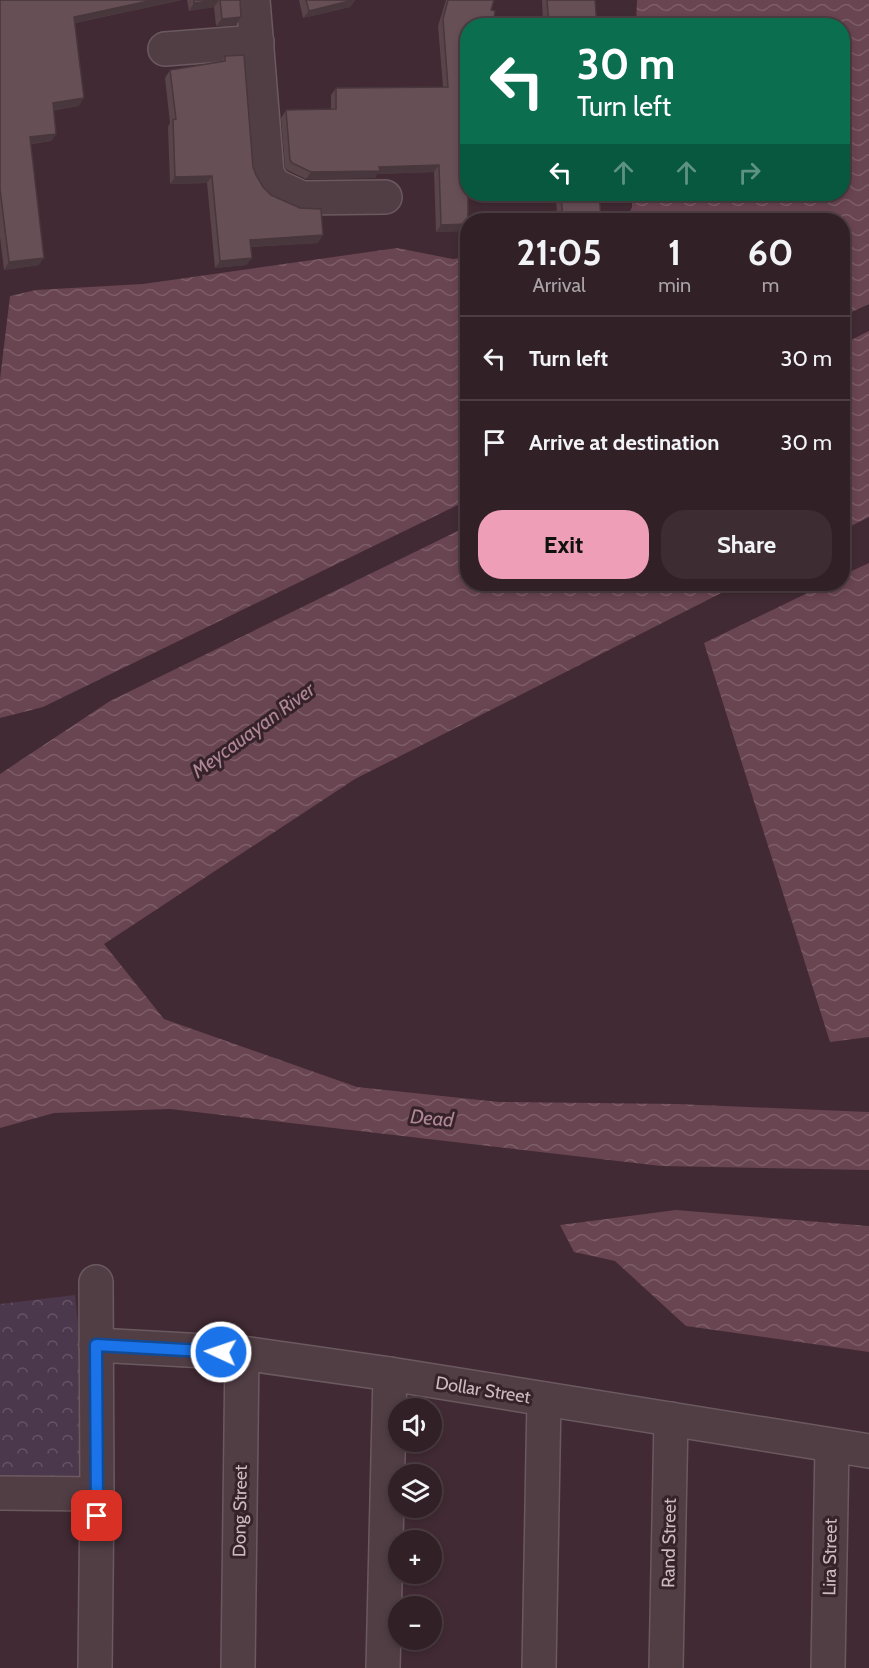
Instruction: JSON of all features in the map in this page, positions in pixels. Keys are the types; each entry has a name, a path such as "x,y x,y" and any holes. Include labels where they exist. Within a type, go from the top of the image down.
{"street":[{"path":"254,0 267,173 274,185 302,198 385,197"},
{"path":"165,49 257,42"},
{"path":"95,1668 96,1282"},
{"name":"Dollar Street","path":"96,1345 242,1353 390,1374 869,1451"},
{"name":"Dong Street","path":"238,1668 242,1353"},
{"path":"383,1668 390,1374"},
{"path":"539,1668 544,1400"},
{"name":"Rand Street","path":"666,1668 671,1419"},
{"name":"Lira Street","path":"828,1668 832,1446"},
{"path":"0,1493 97,1494"}],"green space":[{"path":"75,1295 80,1344 82,1482 0,1479 0,1304"}],"water":[{"path":"637,0 869,0 869,304 850,313 850,213 629,213 632,201 850,201 850,18 636,18"},
{"path":"397,248 453,259 460,258 460,504 43,707 0,718 0,379 10,296 36,290 143,284"},
{"path":"869,331 869,517 850,526 850,340"},
{"path":"460,530 460,591 725,591 355,779 104,944 164,1019 357,1087 499,1102 677,1104 869,1112 869,1170 661,1166 170,1109 54,1113 0,1128 0,774 110,701"},
{"path":"869,563 869,1037 830,1042 704,643 812,591 850,591 850,572"},
{"path":"676,1210 869,1226 869,1352 686,1326 615,1261 574,1252 560,1225"}],"building":[{"path":"0,0 153,0 74,17 84,98 53,103 56,134 30,137 44,258 9,262 0,189"},
{"path":"194,0 216,0 194,3"},
{"path":"220,0 240,0 241,17 222,19"},
{"path":"306,0 353,0 309,11"},
{"path":"448,0 494,0 491,10 495,11 494,18 460,18 460,201 468,201 468,213 460,213 460,224 441,225 439,165 379,167 380,171 311,172 292,163 286,110 336,109 336,88 448,87 443,19"},
{"path":"547,0 595,0 596,18 548,18"},
{"path":"244,55 253,167 256,175 271,195 300,208 321,209 323,235 250,240 252,258 220,261 212,176 175,177 173,120 176,119 170,70 225,61 225,56"},
{"path":"562,201 600,201 601,213 562,213"}],"route":[{"path":"97,1516 96,1345 221,1352"}],"water label":[{"name":"Meycauayan River","path":"253,730"},
{"name":"Dead","path":"432,1118"}]}
